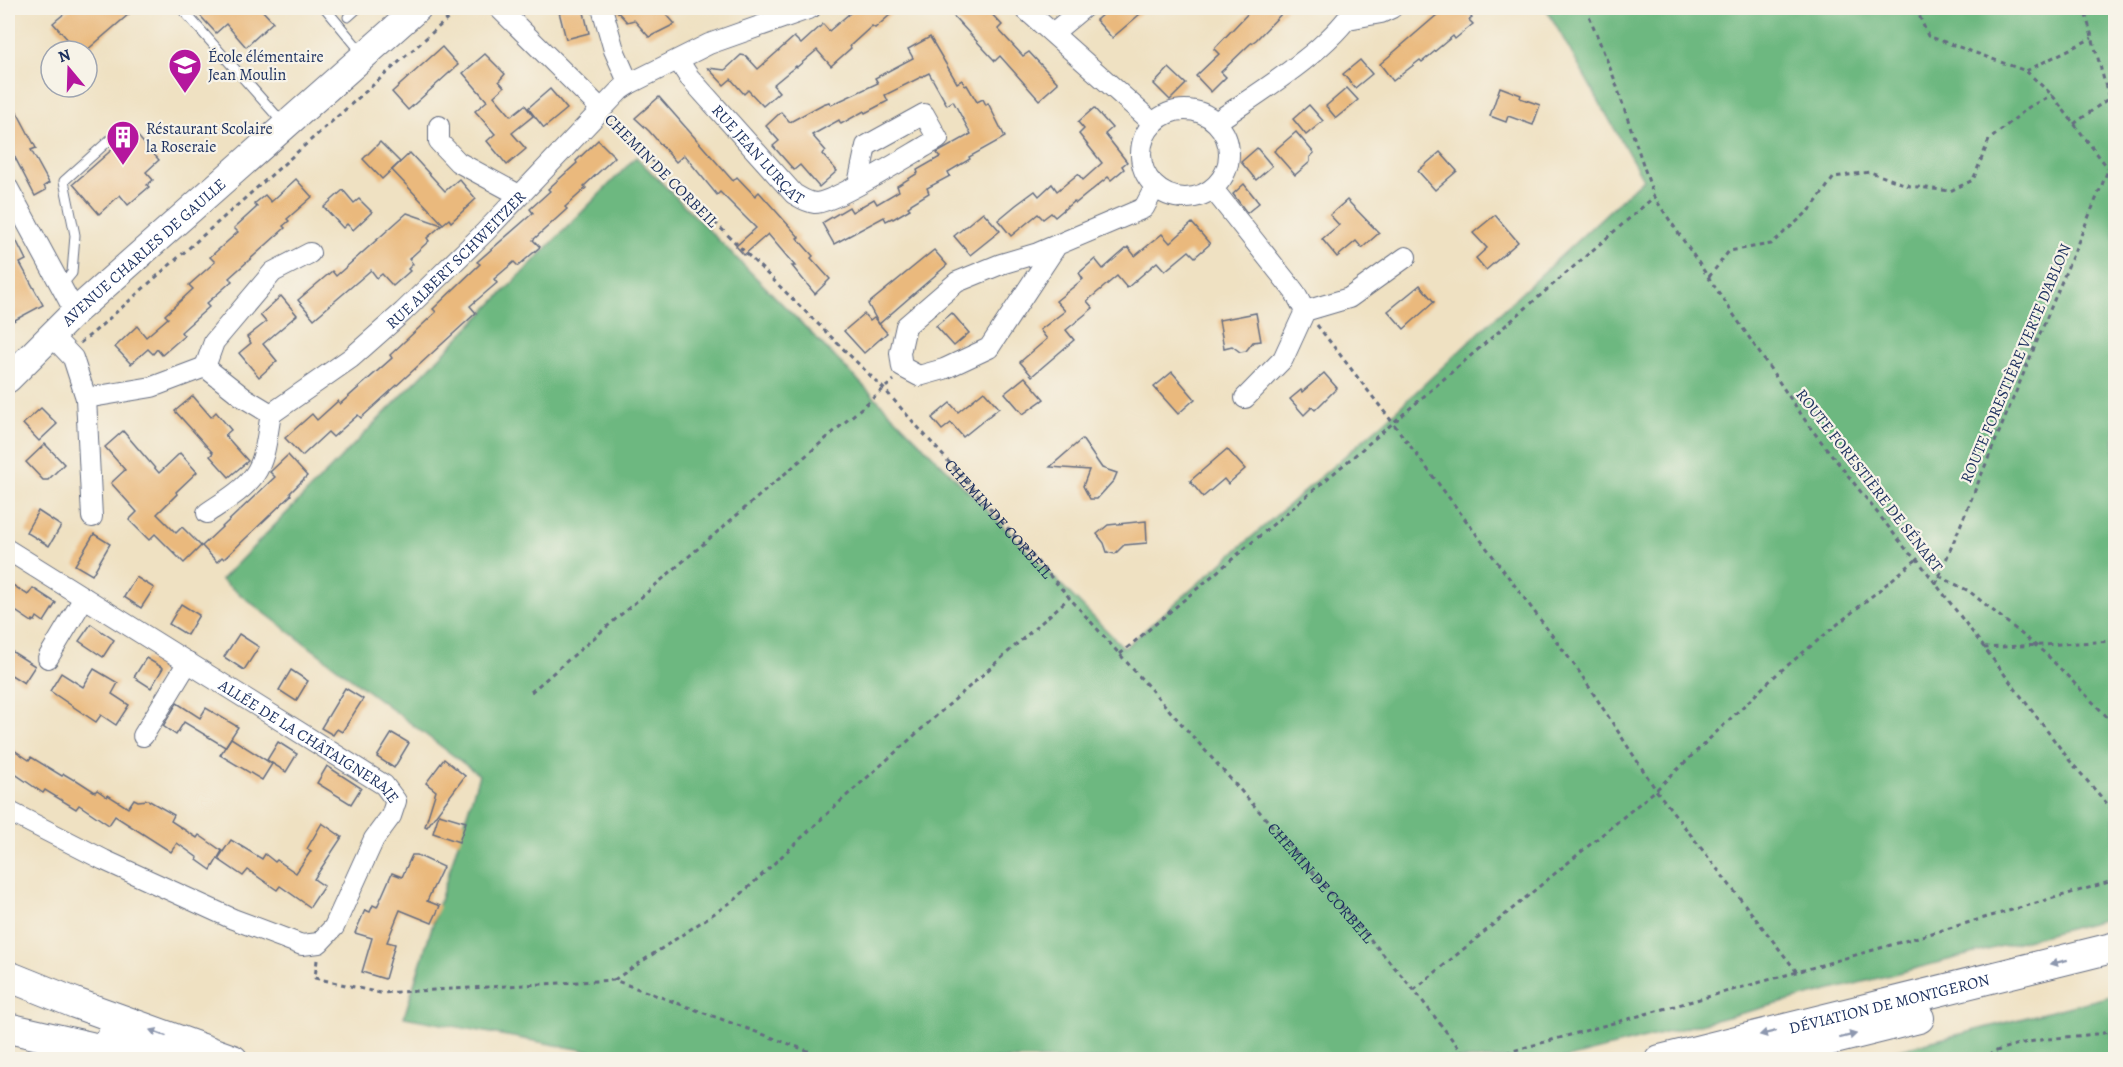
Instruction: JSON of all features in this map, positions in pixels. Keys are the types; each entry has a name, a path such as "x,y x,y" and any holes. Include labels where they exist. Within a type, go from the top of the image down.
{"main road":[{"name":"AVENUE CHARLES DE GAULLE","path":"8,379 59,344 75,312 418,8"},
{"name":"DÉVIATION DE MONTGERON","path":"1660,1059 2115,947"},
{"path":"8,957 46,977 75,1003"},
{"name":"DÉVIATION DE MONTGERON","path":"1750,1059 2115,969"},
{"path":"8,976 75,1003 232,1059"},
{"path":"8,997 167,1059"},
{"path":"8,1028 91,1047 130,1059"}],"street":[{"name":"CHEMIN DE CORBEIL","path":"499,8 601,109"},
{"path":"602,8 614,50 629,84"},
{"name":"RUE ALBERT SCHWEITZER","path":"271,414 351,358 403,312 485,232 601,109 629,84 709,44 811,8"},
{"path":"1024,8 1153,123"},
{"path":"1053,33 1083,8"},
{"path":"1216,122 1308,56 1352,13 1381,13 1392,8"},
{"name":"RUE JEAN LURÇAT","path":"678,60 696,85 794,194 804,201 816,203 829,201 858,184"},
{"path":"1187,110 1202,113 1216,122 1229,146 1229,162 1223,177 1213,189 1187,199 1168,196 1155,188 1146,176 1141,161 1142,141 1153,123 1165,114 1187,110"},
{"path":"439,126 439,142 458,162 519,195"},
{"path":"8,188 75,312"},
{"path":"1057,245 989,348 944,369 919,376 902,367 900,352 906,326 957,282 1057,245 1144,208 1155,188"},
{"path":"1213,189 1294,291 1305,311"},
{"path":"86,398 152,387 205,366 214,342 273,272 310,253"},
{"path":"1245,399 1283,359 1305,311 1349,298 1406,257"},
{"path":"59,344 73,358 86,398 92,517"},
{"path":"205,366 243,397 271,414 262,458 256,474 235,494 207,513"},
{"name":"ALLÉE DE LA CHÂTAIGNERAIE","path":"8,550 384,785 396,801 391,816 374,839 334,927 319,943"},
{"path":"48,658 84,598"},
{"path":"143,736 188,662"},
{"path":"8,811 104,860 233,919 302,945 319,943"}],"lane":[{"path":"181,8 285,125"},
{"path":"325,8 365,56"},
{"path":"348,17 358,8"},
{"path":"61,286 72,273 75,235 64,181 124,128"}],"path":[{"path":"59,344 94,332 461,9 465,8"},
{"name":"ROUTE FORESTIÈRE DE SÉNART","path":"1586,8 1614,78 1654,197 1809,426 1917,559 2070,761 2115,813"},
{"path":"1916,8 1928,36 2026,71 2052,95 2108,169"},
{"path":"2074,124 2109,98 2084,8"},
{"path":"2026,71 2092,38"},
{"path":"1709,277 1729,251 1771,244 1811,209 1834,177 1870,172 1910,186 1950,191 1973,180 1989,140 2029,107 2052,95"},
{"name":"CHEMIN DE CORBEIL","path":"601,109 884,389 1070,597 1414,990 1468,1059"},
{"name":"ROUTE FORESTIÈRE VERTE D'ABLON","path":"1936,585 2115,151"},
{"path":"1120,654 1393,423 1654,197"},
{"path":"1305,311 1393,423 1578,670 1656,790 1797,972"},
{"path":"531,692 611,620 906,369"},
{"path":"1414,990 1656,790 1777,674 1917,559"},
{"path":"1940,576 1969,591 2046,654 2115,726"},
{"path":"614,980 736,899 844,798 1070,597"},
{"path":"1984,648 2115,641"},
{"path":"1480,1059 1797,972 2115,880"},
{"path":"319,943 315,978 380,993 614,980 833,1059"},
{"path":"1980,1059 1988,1054 2022,1044 2104,1033 2115,1027"}],"green space":[{"path":"1546,8 2115,8 2115,917 1564,1059 632,1059 404,1017 479,775 221,580 636,157 1124,648 1386,420 1643,179"},
{"path":"2115,995 2115,1059 1861,1059"}],"building":[{"path":"71,8 136,8 99,40 67,39 53,23"},
{"path":"193,8 260,8 273,22 246,47 226,24 216,33"},
{"path":"558,8 583,8 589,33 566,39"},
{"path":"614,8 661,8 675,24 649,37 634,20 627,22"},
{"path":"856,8 898,8 875,28 872,26 831,66 817,50 773,85 779,92 763,106 748,90 744,94 731,79 724,85 708,68 725,70 741,55 746,56 758,69 794,37 801,44 823,24 829,31"},
{"path":"946,8 986,8 1002,25 998,29 1023,56 1029,52 1058,83 1039,100 1000,56 995,61"},
{"path":"1110,8 1147,8 1112,38 1096,20"},
{"path":"1253,8 1287,8 1221,72 1226,77 1211,92 1196,76 1219,54 1214,49"},
{"path":"1445,8 1463,8 1472,18 1469,20 1473,24 1455,39 1453,36 1422,62 1420,60 1393,81 1380,64"},
{"path":"930,37 957,83 962,80 977,102 983,99 986,105 988,103 1005,137 948,172 950,176 927,188 929,193 911,204 908,207 910,209 893,219 886,221 884,217 834,244 822,223 849,207 852,212 874,199 877,204 899,191 897,186 918,173 917,170 940,157 937,153 971,134 953,101 947,105 929,73 885,95 888,101 841,124 839,120 812,135 826,151 822,154 837,171 819,187 800,165 794,170 773,146 779,141 766,126 781,112 790,122 823,104 829,102 831,105 878,83 875,78 913,58 908,49"},
{"path":"442,47 458,65 408,110 392,92"},
{"path":"485,54 505,74 499,81 504,87 494,96 511,116 525,105 533,116 512,133 526,149 507,165 487,141 495,134 475,111 487,101 463,73"},
{"path":"1360,60 1372,74 1355,88 1343,74"},
{"path":"1169,68 1186,84 1170,100 1154,84"},
{"path":"1500,87 1521,95 1520,98 1540,105 1533,125 1508,116 1506,122 1490,116"},
{"path":"1347,88 1358,100 1336,118 1326,106"},
{"path":"550,89 567,109 544,128 528,108"},
{"path":"8,95 36,148 31,150 49,183 44,186 46,190 35,196 8,144"},
{"path":"659,97 733,181 737,177 755,196 759,192 799,237 797,238 813,256 811,258 830,279 815,294 768,234 744,255 736,246 756,228 720,192 717,195 684,155 676,162 635,118"},
{"path":"1309,105 1323,121 1306,135 1293,119"},
{"path":"1094,108 1112,128 1105,134 1127,162 1122,166 1124,169 1111,180 1108,177 1055,217 1051,213 1043,219 1038,214 1011,236 998,220 1016,205 1035,191 1039,196 1052,184 1057,191 1078,174 1083,180 1102,163 1079,134 1084,129 1078,122"},
{"name":"Réstaurant Scolaire la Roseraie","path":"133,131 159,160 146,172 153,180 147,185 149,187 128,205 120,195 99,214 73,184"},
{"path":"1296,132 1314,153 1310,157 1310,162 1295,175 1274,151"},
{"path":"598,140 615,157 584,186 586,188 565,207 567,209 533,240 540,247 518,266 514,262 494,279 497,283 470,306 476,313 361,418 358,415 333,437 328,432 302,456 285,438 312,414 317,420 338,401 340,404 392,358 390,355 436,312 433,309 480,264 477,262 533,213 530,209"},
{"path":"380,142 400,162 382,179 363,159"},
{"path":"1257,148 1272,166 1256,180 1241,162"},
{"path":"1440,152 1457,171 1435,190 1418,171"},
{"path":"410,153 445,191 459,179 476,199 451,222 449,219 443,224 392,170"},
{"path":"296,179 312,197 287,219 289,221 283,226 285,228 229,278 232,281 206,304 209,307 181,332 184,336 162,355 157,349 153,354 148,349 131,364 115,347 137,326 146,337 168,318 165,315 193,289 189,285 215,262 210,257 238,232 234,228 257,207 254,204 265,195 271,202"},
{"path":"1244,184 1259,203 1247,213 1233,194"},
{"path":"343,190 354,203 359,199 372,212 353,230 347,224 343,228 324,207"},
{"path":"1347,200 1379,233 1362,248 1356,241 1337,257 1322,239 1339,225 1330,215"},
{"path":"983,212 1000,231 970,255 954,236"},
{"path":"407,213 442,225 427,238 429,241 409,259 413,264 408,269 410,271 393,286 382,274 377,278 371,270 314,319 298,300 332,271 336,276"},
{"path":"1495,215 1518,242 1486,270 1476,258 1487,248 1473,233"},
{"path":"1192,223 1210,244 1195,257 1189,251 1165,271 1157,262 1127,288 1117,276 1087,301 1093,308 1066,330 1074,340 1032,376 1020,362 1047,339 1040,330 1065,311 1056,301 1083,279 1079,273 1095,259 1103,269 1128,247 1135,256 1162,234 1170,243"},
{"path":"8,224 26,260 20,263 43,305 13,321 11,318 8,320"},
{"path":"934,250 947,265 879,324 868,304"},
{"path":"1420,285 1434,302 1404,329 1388,311"},
{"path":"281,296 297,315 263,344 277,361 259,377 239,353 251,343 247,337 266,322 260,315"},
{"path":"952,313 969,333 954,346 936,326"},
{"path":"1256,313 1261,341 1253,342 1246,351 1240,352 1232,346 1224,348 1219,320"},
{"path":"864,314 870,321 874,318 887,333 864,353 844,331"},
{"path":"1172,372 1195,399 1178,414 1154,387"},
{"path":"1324,373 1337,388 1315,410 1312,407 1304,415 1290,399"},
{"path":"1025,377 1044,399 1023,414 1005,393"},
{"path":"984,391 999,408 963,437 951,423 942,430 932,418 950,403 958,412"},
{"path":"193,396 211,417 216,412 231,430 225,435 248,461 229,477 210,456 213,453 175,411"},
{"path":"41,408 57,424 39,441 23,424"},
{"path":"123,431 159,473 180,453 197,472 157,514 176,533 182,527 201,546 184,563 155,534 149,540 129,520 137,512 111,483 125,470 105,447"},
{"path":"1082,439 1102,468 1117,473 1114,480 1097,499 1090,499 1083,486 1089,470 1050,467"},
{"path":"45,444 64,464 48,480 43,480 26,462"},
{"path":"1227,449 1245,469 1228,484 1224,479 1203,497 1190,481"},
{"path":"288,455 307,476 290,493 291,495 224,559 222,557 217,562 202,546 275,477 270,472"},
{"path":"38,511 61,526 49,546 26,532"},
{"path":"1146,521 1147,543 1124,545 1115,554 1107,552 1097,534 1108,525"},
{"path":"94,534 110,544 92,575 75,565"},
{"path":"136,577 154,588 141,608 124,597"},
{"path":"8,582 28,595 33,588 56,603 44,622 37,617 32,622 8,606"},
{"path":"181,604 199,615 187,635 169,624"},
{"path":"91,624 114,640 103,657 79,641"},
{"path":"239,634 259,647 244,670 224,657"},
{"path":"8,649 35,666 24,683 8,673"},
{"path":"146,658 163,668 151,688 134,677"},
{"path":"94,669 118,683 112,694 129,705 116,725 101,715 96,722 50,691 61,673 83,687"},
{"path":"291,670 308,681 296,701 279,690"},
{"path":"345,688 363,699 342,732 337,729 333,735 321,728"},
{"path":"177,703 200,718 206,708 238,727 225,747 184,722 176,735 163,726"},
{"path":"392,733 409,743 394,768 377,757"},
{"path":"231,738 272,764 262,780 220,755"},
{"path":"278,742 297,754 286,772 267,760"},
{"path":"8,746 29,760 31,757 62,776 64,774 95,792 97,790 107,797 108,795 128,808 134,799 148,800 174,815 171,821 197,838 199,835 222,851 211,870 177,843 171,852 115,816 109,825 79,805 76,809 45,790 43,793 8,769"},
{"path":"444,759 465,776 427,827 425,826 436,791 426,783"},
{"path":"327,766 361,788 351,804 317,783"},
{"path":"439,814 466,822 459,842 433,833"},
{"path":"322,823 342,837 314,879 324,886 310,907 280,886 277,890 248,870 243,876 218,859 231,840 262,859 265,854 275,862 277,860 296,873 311,851 307,849"},
{"path":"412,855 417,855 443,867 427,901 440,906 432,923 400,910 387,942 395,944 385,979 362,972 372,938 355,933 365,910 370,912 373,905 377,907 392,873 402,877"}],"place":[{"name":"École élémentaire Jean Moulin","path":"185,94"},
{"name":"Réstaurant Scolaire la Roseraie","path":"123,166"}]}
